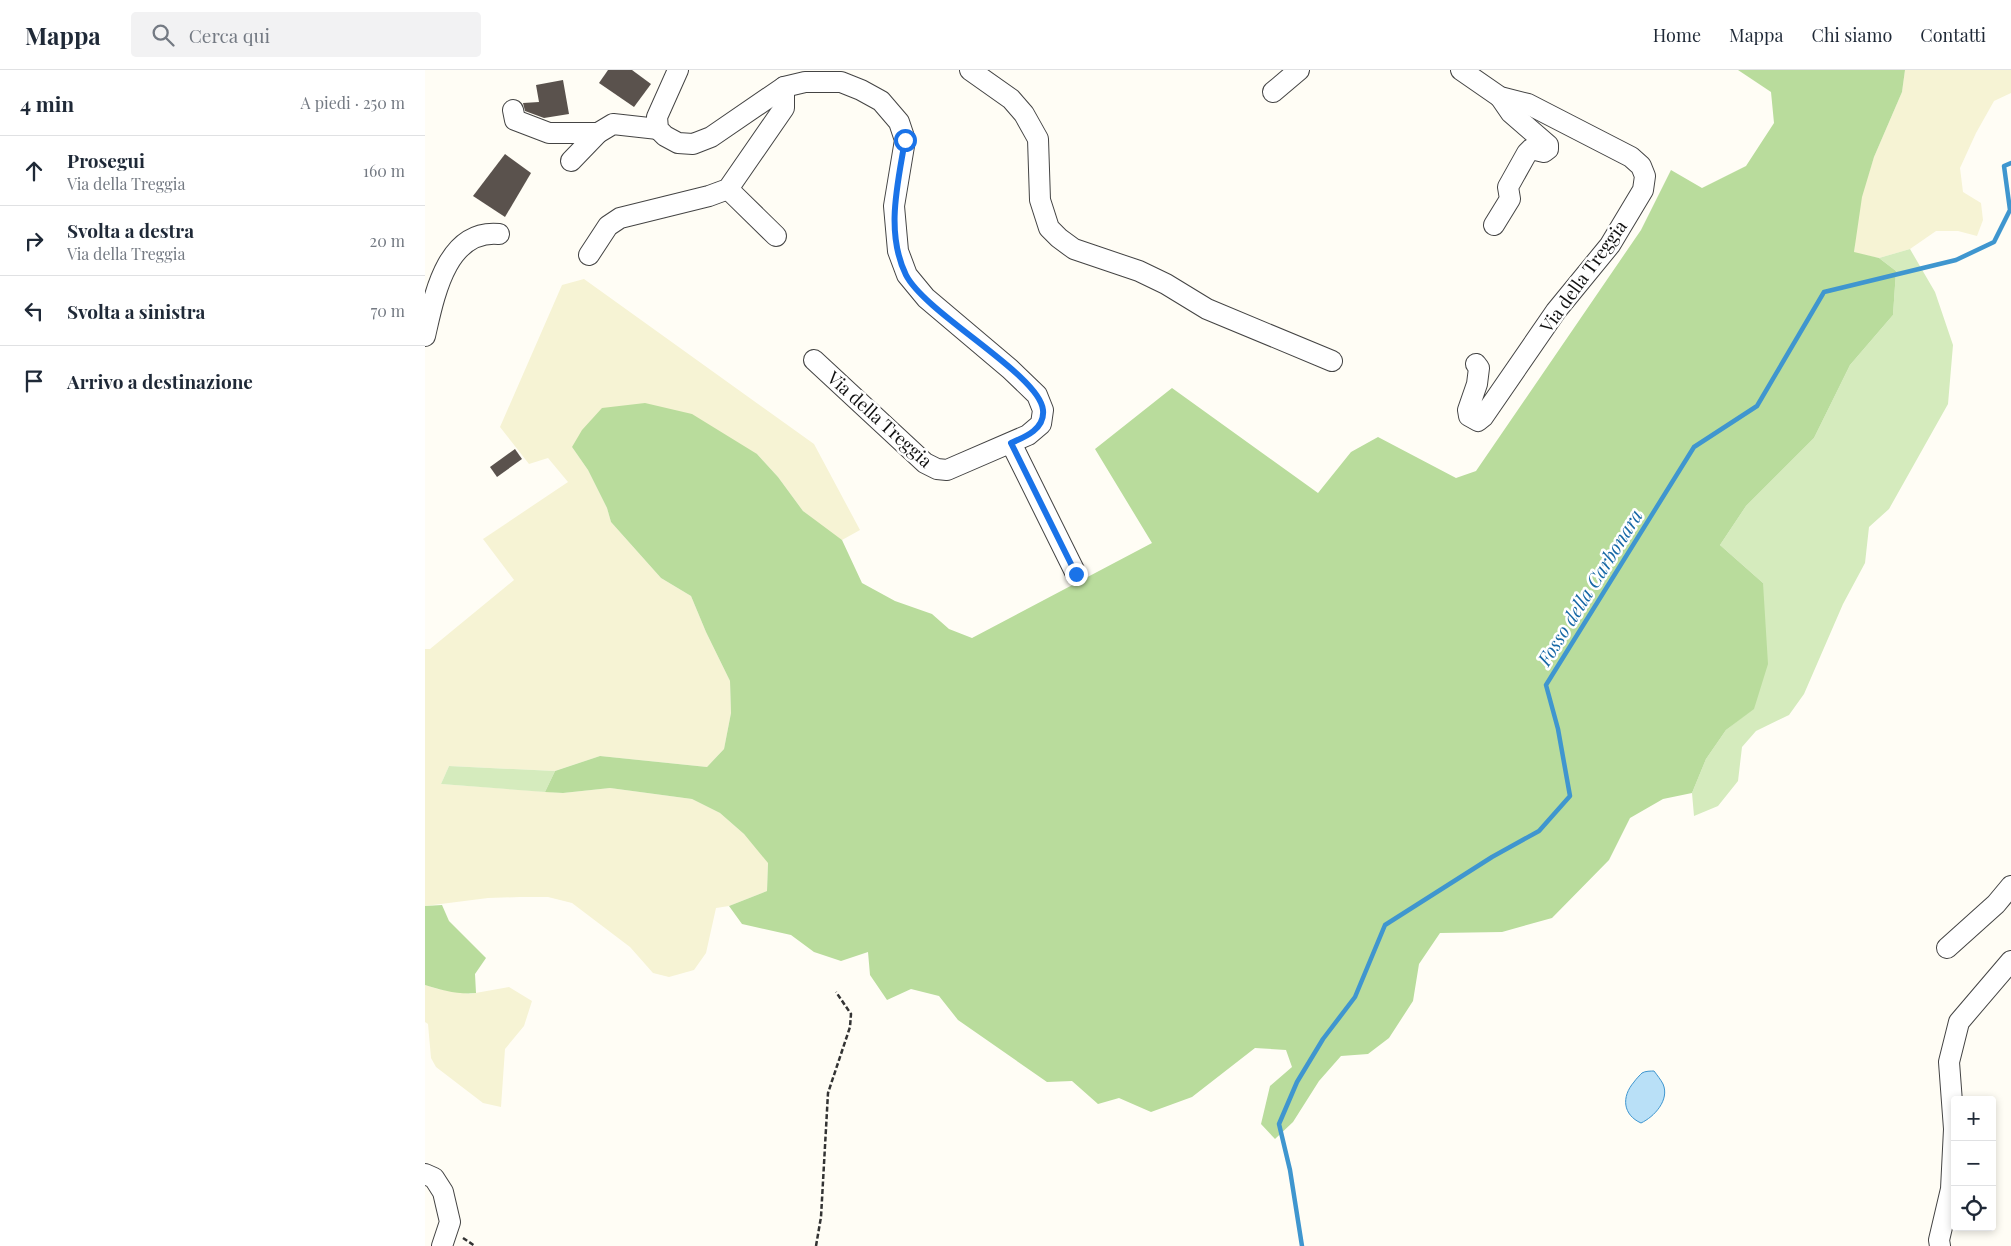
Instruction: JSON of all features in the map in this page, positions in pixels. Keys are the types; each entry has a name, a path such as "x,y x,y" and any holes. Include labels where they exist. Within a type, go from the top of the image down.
{"street":[{"path":"571,161 597,133 613,124 658,129 657,116 678,70"},
{"path":"970,70 1011,99 1023,114 1037,139 1040,200 1049,228 1059,238 1074,249 1139,271 1207,308 1332,361"},
{"path":"1273,92 1299,70"},
{"name":"Via della Treggia","path":"1461,70 1500,97 1528,104 1631,157 1641,166 1645,176 1643,190 1610,245 1556,311 1483,417 1478,421 1469,416 1468,410 1477,384 1479,368 1476,364"},
{"name":"Via della Treggia","path":"658,129 665,136 678,143 693,144 711,138 784,87 805,82 841,82 861,90 881,102 899,122 905,140 894,206 898,251 907,276 926,298 1010,369 1037,395 1043,410 1041,424 1028,435 1011,443 947,470 937,469 925,463 815,360"},
{"path":"589,255 608,226 619,218 709,196 727,189 784,108 784,87"},
{"path":"1494,225 1510,199 1508,187 1527,153 1531,149 1544,152 1548,149 1548,145 1511,113 1500,97"},
{"path":"513,110 515,120 549,133 597,133"},
{"path":"727,189 776,236"},
{"path":"425,336 434,298 447,264 457,250 471,239 499,234"},
{"path":"1011,443 1076,574"},
{"path":"1947,948 1996,904 2011,886"},
{"path":"1940,1246 1939,1240 1951,1190 1954,1129 1949,1062 1959,1022 2011,961"},
{"path":"425,1174 434,1178 443,1192 450,1222 442,1246"}],"path":[{"path":"816,1246 821,1217 828,1093 850,1027 851,1014 836,992"}],"shaded area":[{"path":"1905,70 2011,70 2011,93 1994,101 1976,133 1960,168 1963,192 1981,203 1983,220 1977,236 1958,231 1936,231 1910,249 1879,258 1854,253 1861,197 1874,157 1902,92"},
{"path":"584,279 814,444 860,530 842,540 829,532 803,511 778,477 757,454 572,447 588,470 607,508 611,522 661,578 691,596 730,681 731,713 724,749 707,767 600,756 555,771 449,766 441,784 563,793 610,788 692,799 720,813 744,834 768,862 767,891 729,906 716,908 706,953 694,970 669,977 653,973 630,947 572,903 548,897 520,897 488,898 425,906 425,649 430,649 514,580 483,539 568,482 548,458 529,464 500,427 562,285"},
{"path":"425,985 470,994 509,987 532,1001 524,1026 505,1049 501,1107 483,1103 436,1067 431,1058 428,1024 425,1022"}],"green space":[{"path":"1738,70 1905,70 1902,92 1874,157 1862,197 1854,252 1879,258 1896,271 1893,315 1850,365 1814,438 1746,506 1720,545 1763,583 1768,664 1754,709 1726,730 1706,759 1692,793 1663,799 1630,818 1609,860 1552,918 1502,932 1440,933 1419,964 1413,1001 1389,1038 1368,1054 1341,1056 1319,1081 1293,1122 1275,1139 1261,1124 1270,1086 1292,1067 1286,1050 1255,1048 1192,1097 1151,1112 1119,1098 1098,1104 1072,1081 1047,1082 958,1020 939,996 911,989 887,1000 870,975 868,952 841,961 814,952 791,935 742,924 729,906 767,891 768,863 744,834 720,813 692,799 610,788 563,793 545,792 555,771 600,756 707,767 724,749 731,713 730,681 691,596 661,578 611,522 607,508 588,470 572,447 582,430 602,408 645,403 692,414 757,454 778,477 803,511 842,540 862,583 895,601 932,614 949,629 972,638 1152,543 1095,449 1172,388 1318,493 1351,452 1378,437 1456,478 1476,471 1641,230 1671,170 1702,188 1746,166 1774,123 1771,92"},
{"path":"1910,249 1935,292 1953,345 1948,404 1889,509 1869,527 1865,563 1843,604 1804,694 1789,715 1756,731 1742,747 1738,781 1718,806 1694,816 1692,793 1706,759 1726,730 1754,708 1763,583 1720,545 1746,506 1814,438 1850,365 1893,315 1896,271 1879,258"},
{"path":"449,766 555,771 545,792 441,784"},
{"path":"442,905 449,921 486,958 475,974 476,993 450,992 425,985 425,906"}],"water":[{"path":"1654,1071 1665,1090 1663,1102 1651,1117 1641,1123 1635,1120 1627,1110 1627,1094 1642,1073"}],"building":[{"path":"608,70 632,70 651,84 634,107 599,83"},
{"path":"563,80 569,114 544,118 525,111 523,103 539,102 536,85"},
{"path":"505,154 531,173 505,217 473,196"},
{"path":"515,449 522,459 497,477 490,467"}],"waterway":[{"name":"Fosso della Carbonara","path":"1302,1246 1290,1170 1279,1124 1297,1082 1323,1039 1355,997 1385,925 1492,857 1539,831 1570,796 1558,729 1546,685 1694,447 1757,406 1824,292 1956,260 1994,242 2010,210 2004,166 2011,163"}],"route":[{"path":"905,140 894,206 898,251 907,276 926,298 1010,369 1037,395 1043,410 1041,424 1028,435 1011,443 1076,574"}]}
